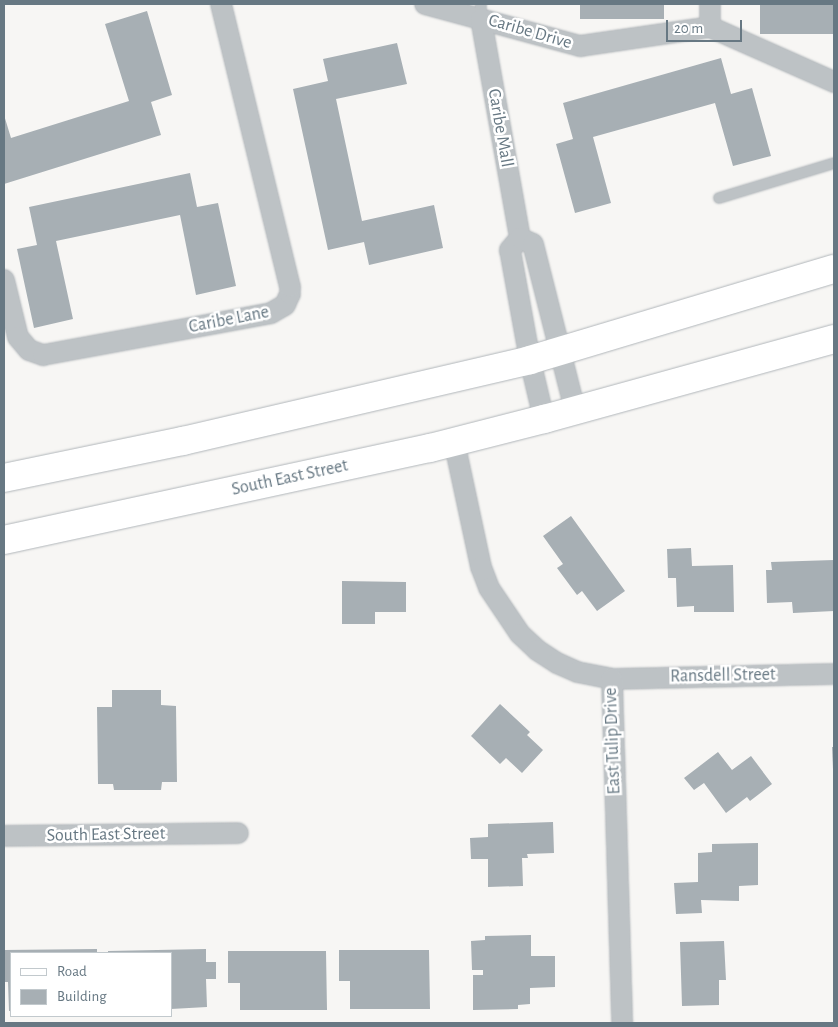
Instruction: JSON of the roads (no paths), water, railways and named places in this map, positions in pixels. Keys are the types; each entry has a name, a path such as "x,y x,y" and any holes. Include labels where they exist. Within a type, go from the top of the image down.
{"main road":[{"path":"4,478 192,439 545,355 834,268"},
{"name":"South East Street","path":"4,540 454,441 544,419 834,339"}],"street":[{"name":"Caribe Lane","path":"4,280 18,337 29,350 43,355 271,313 285,305 290,294 290,287 221,4"},
{"name":"Caribe Drive","path":"425,4 481,11 580,46 710,27"},
{"path":"710,4 710,27 834,82"},
{"name":"Caribe Mall","path":"481,11 520,238"},
{"path":"544,419 545,355 533,244 520,238 510,250 545,355 575,410"},
{"name":"East Tulip Drive","path":"454,441 481,567 489,588 512,625 528,642 556,663 578,672 612,679 622,1023"},
{"name":"Ransdell Street","path":"612,679 834,674"},
{"name":"South East Street","path":"4,836 238,833"}],"lane":[{"path":"719,198 834,163"}]}
